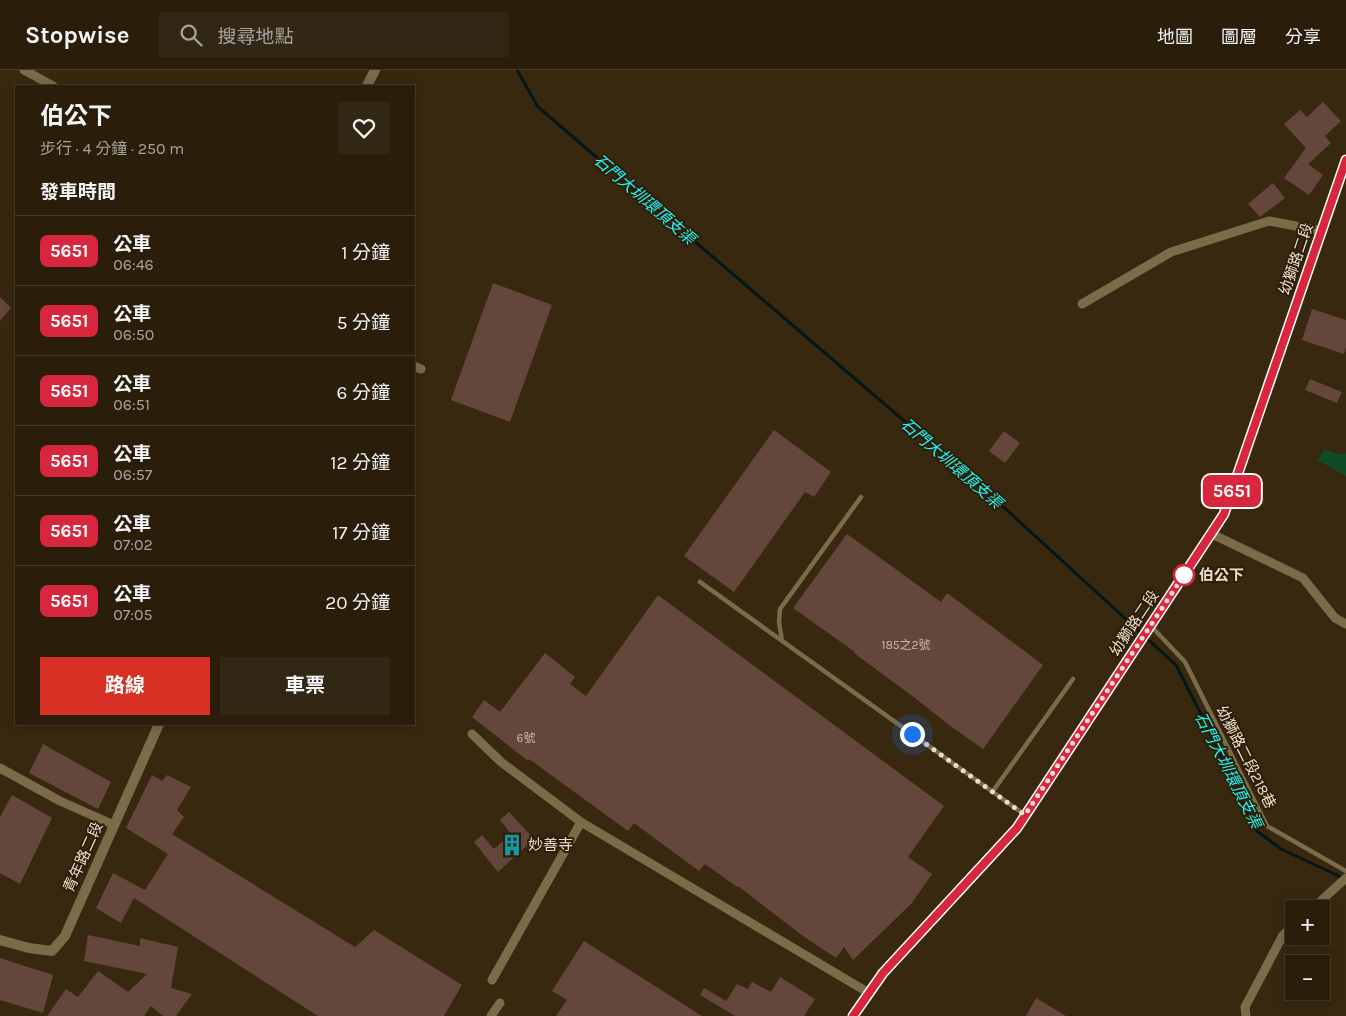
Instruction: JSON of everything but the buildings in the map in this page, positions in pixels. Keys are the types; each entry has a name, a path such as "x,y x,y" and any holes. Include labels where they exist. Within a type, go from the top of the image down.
{"street":[{"path":"24,70 51,85"},
{"path":"368,85 375,70"},
{"name":"幼獅路二段","path":"853,1016 883,973 1017,828 1224,514 1346,160"},
{"path":"1082,304 1170,252 1269,221 1322,231"},
{"path":"1212,534 1303,578 1335,618 1346,624"},
{"name":"青年路二段","path":"0,940 29,948 52,951 65,936 159,725"},
{"path":"472,734 501,762 581,822 869,993"},
{"path":"0,768 60,802 114,824"},
{"path":"492,980 581,822"},
{"path":"1322,900 1344,880"},
{"path":"1246,1016 1245,1007 1285,933"},
{"path":"491,1016 500,1002"}],"lane":[{"path":"782,641 779,622 780,609 862,498"},
{"path":"700,582 1025,815"},
{"name":"幼獅路二段218巷","path":"1151,626 1185,662 1267,826 1346,871"},
{"path":"993,792 1073,679"}],"green space":[{"path":"1325,450 1342,455 1346,453 1346,476 1317,460"}],"waterway":[{"name":"石門大圳環頂支渠","path":"517,70 538,107 987,492 1176,665 1202,716 1244,808 1257,831 1281,849 1343,878"}],"bus line":[{"name":"5651","path":"853,1016 883,973 1017,828 1224,514 1346,160"}],"place":[{"name":"伯公下","path":"1184,575"},
{"name":"妙善寺","path":"512,845"}],"route":[{"path":"912,734 1025,815 1184,575"}]}
